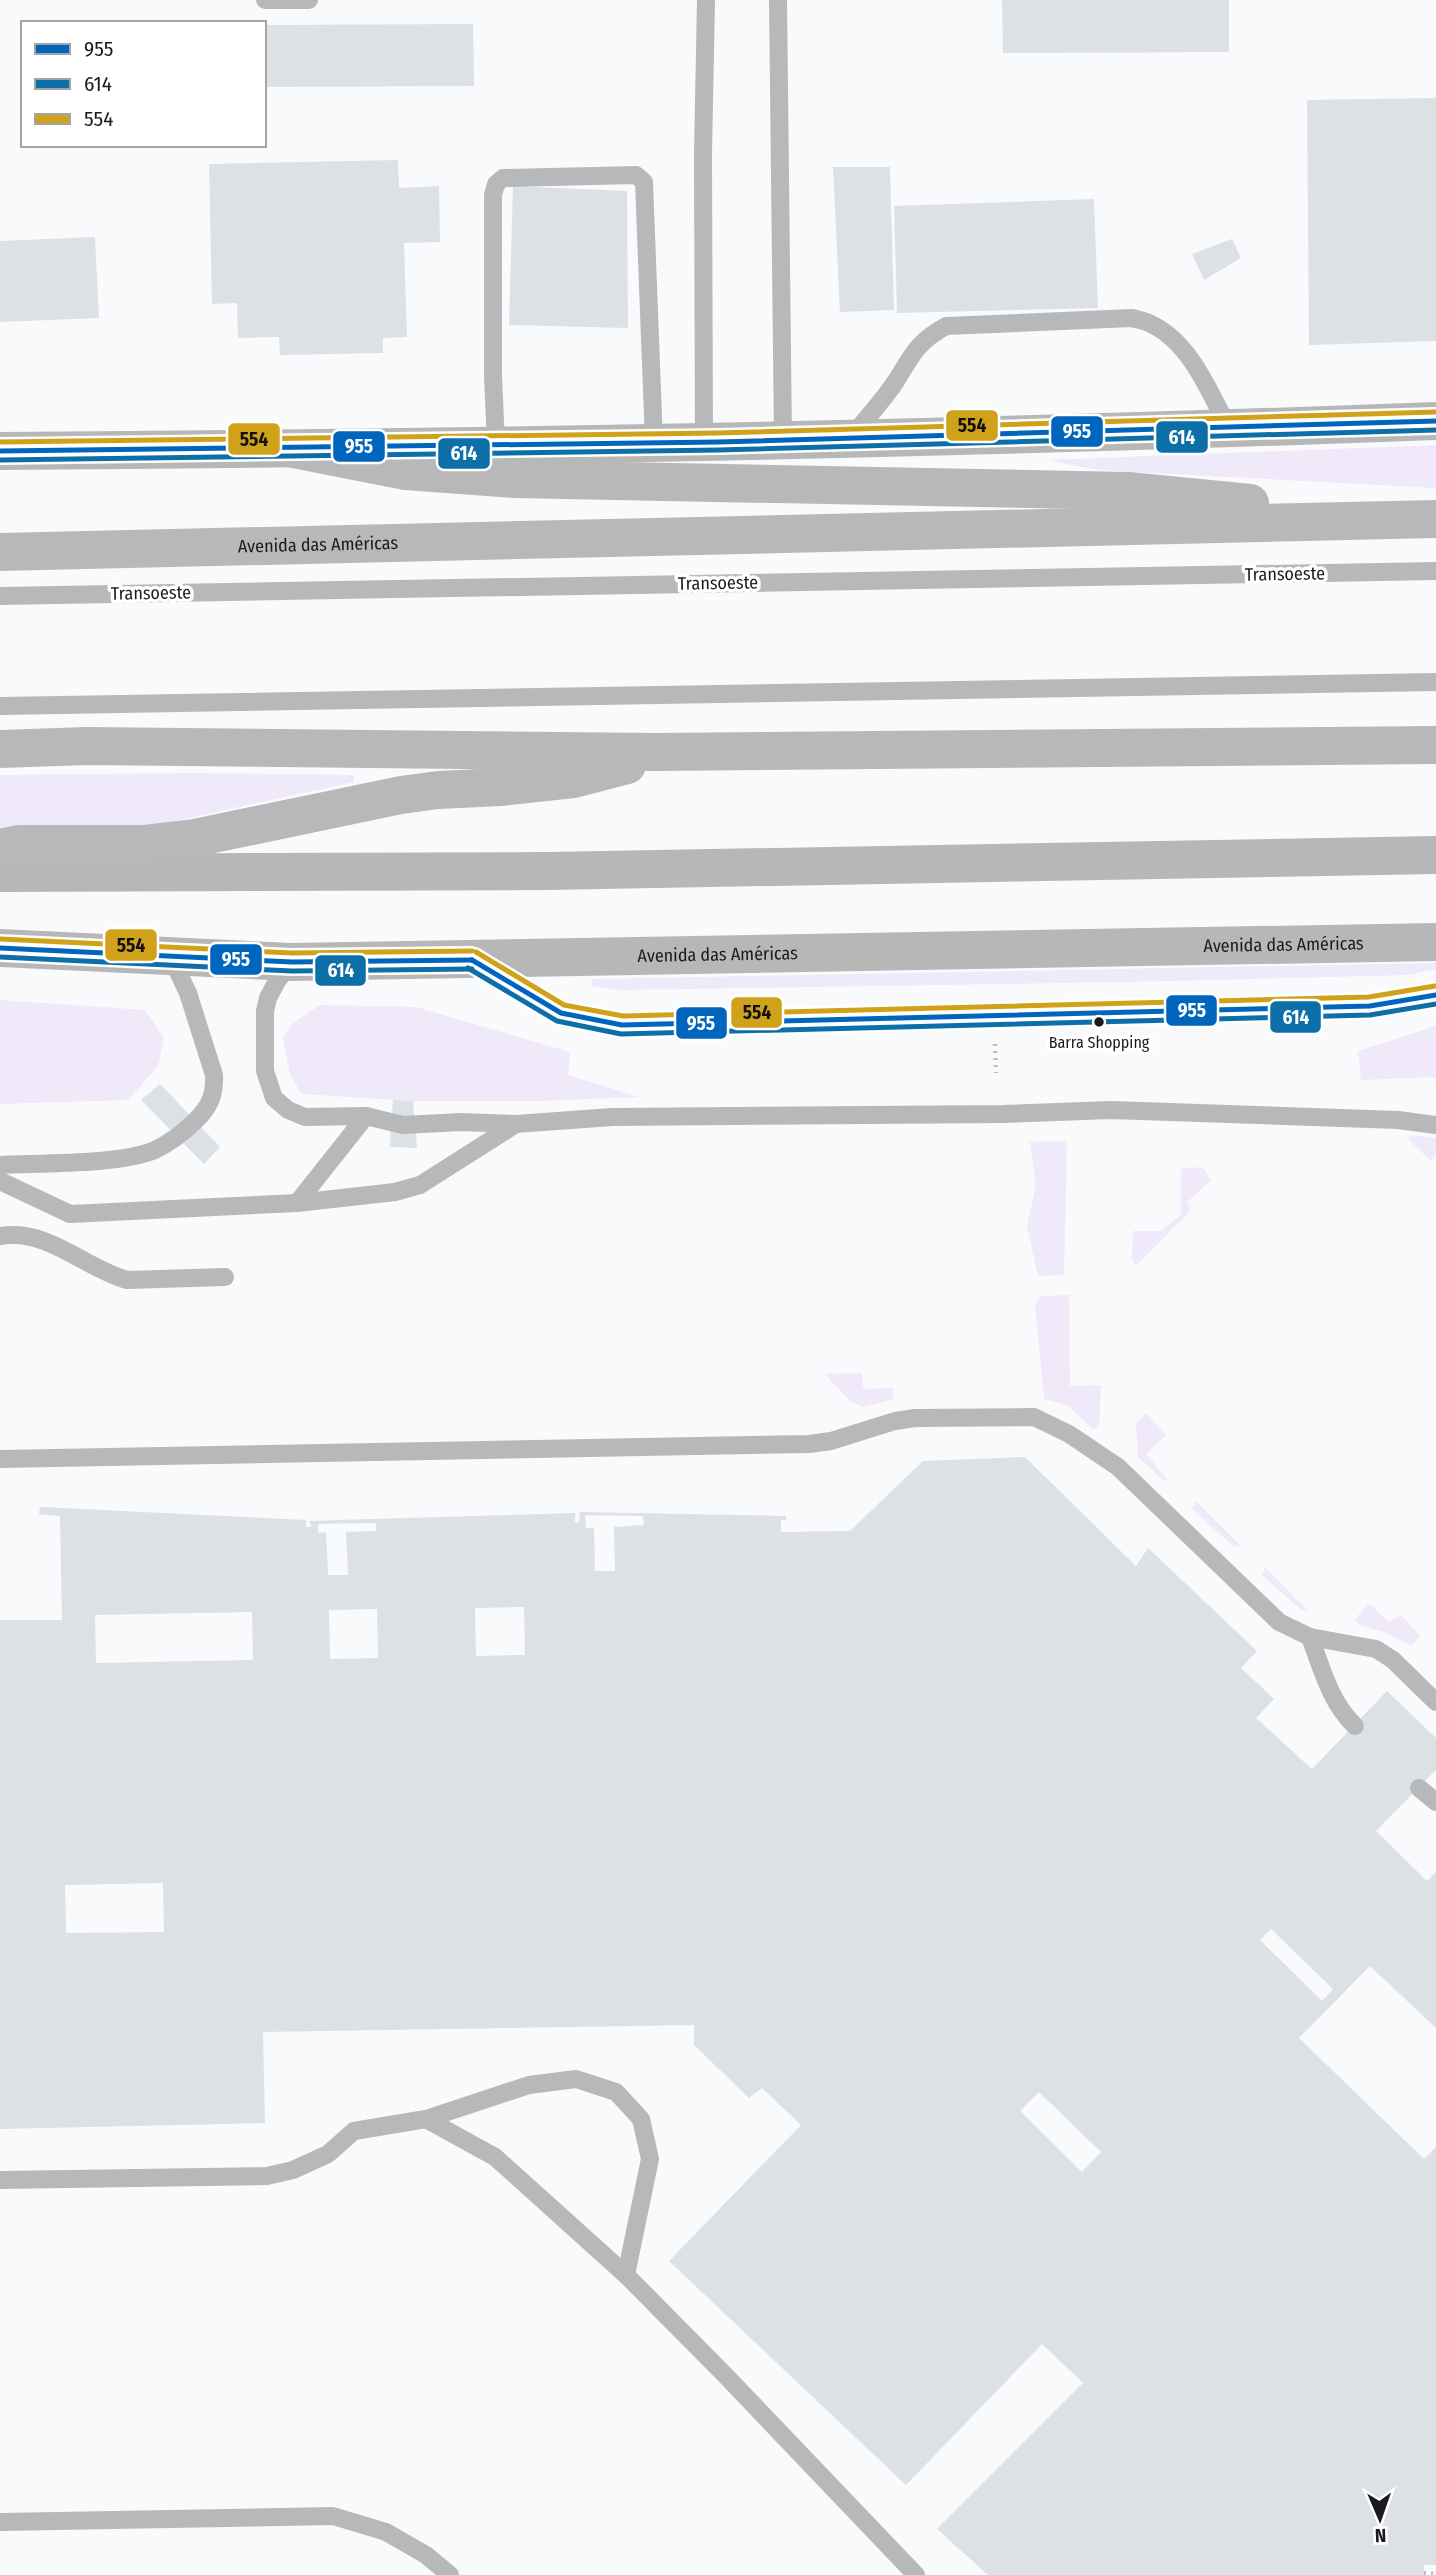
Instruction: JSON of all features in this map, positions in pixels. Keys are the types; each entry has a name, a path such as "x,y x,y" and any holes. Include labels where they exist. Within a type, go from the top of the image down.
{"highway":[{"path":"294,449 406,471 515,479 1128,491 1243,502 1353,521"},
{"name":"Avenida das Américas","path":"0,552 1436,519"},
{"path":"0,749 101,746 655,752 1436,745"},
{"path":"0,848 20,844 143,844 194,838 401,795 438,790 501,788 573,779 621,768 655,752"}],"main road":[{"path":"0,451 294,449 850,438 1436,421"},
{"path":"0,873 548,871 1436,855"},
{"name":"Avenida das Américas","path":"0,948 292,962 1436,942"}],"lane":[{"path":"265,0 309,0"},
{"path":"704,441 703,154 706,0"},
{"path":"778,0 783,439"},
{"path":"496,445 493,374 493,195 496,184 503,178 636,176 644,182 654,442"},
{"path":"850,438 895,382 910,355 927,337 946,326 1132,318 1153,325 1177,343 1199,374 1230,429"},
{"name":"Transoeste","path":"0,596 1436,571"},
{"path":"0,706 1436,682"},
{"path":"0,1165 117,1158 154,1150 184,1132 200,1118 212,1102 214,1075 188,993 171,957"},
{"path":"472,960 561,1013 622,1025 1370,1006 1436,995"},
{"path":"292,962 268,998 265,1011 265,1071 274,1098 288,1110 305,1117 366,1116 403,1125 461,1122 516,1124 612,1116 1004,1114 1111,1110 1398,1120 1436,1125"},
{"path":"298,1203 366,1116"},
{"path":"0,1181 70,1214 298,1203 395,1192 420,1185 516,1124"},
{"path":"0,1236 13,1234 37,1238 113,1276 127,1280 225,1277"},
{"path":"0,1460 809,1444 831,1441 915,1418 1034,1417 1069,1434 1118,1467 1279,1622 1310,1637 1376,1649 1393,1660 1436,1702"},
{"path":"1310,1637 1328,1687 1342,1714 1355,1726"},
{"path":"1419,1788 1436,1802"},
{"path":"0,2180 267,2176 293,2170 328,2154 354,2130 426,2119 529,2085 576,2079 616,2092 641,2119 650,2159 626,2275"},
{"path":"426,2119 495,2157 626,2275 916,2575"},
{"path":"0,2522 333,2516 386,2532 426,2555 450,2575"}],"path":[{"path":"1424,2573 1436,2574"}],"shaded area":[{"path":"1436,445 1436,488 1097,470 1048,460"},
{"path":"0,775 354,775 354,782 143,828 0,831"},
{"path":"1436,963 1436,969 1408,975 621,990 591,986 592,979"},
{"path":"0,1000 145,1010 164,1038 158,1066 128,1100 0,1104"},
{"path":"320,1005 416,1007 570,1052 568,1075 639,1097 542,1101 413,1101 302,1094 290,1075 283,1037 292,1024"},
{"path":"1436,1026 1436,1077 1361,1080 1358,1051"},
{"path":"1410,1135 1436,1138 1436,1155 1431,1161 1409,1140"},
{"path":"1067,1141 1064,1275 1038,1276 1027,1226 1036,1185 1030,1142"},
{"path":"1202,1167 1211,1180 1187,1202 1191,1210 1136,1266 1132,1259 1133,1231 1161,1231 1181,1215 1181,1169"},
{"path":"1069,1295 1070,1386 1101,1385 1099,1426 1093,1429 1067,1405 1044,1399 1035,1305 1042,1296"},
{"path":"862,1373 863,1389 893,1388 893,1399 863,1407 850,1401 825,1374"},
{"path":"1146,1413 1166,1435 1146,1454 1168,1480 1163,1480 1138,1457 1136,1424"},
{"path":"1196,1501 1240,1545 1234,1547 1192,1509"},
{"path":"1265,1567 1309,1611 1301,1610 1262,1575"},
{"path":"1369,1604 1389,1622 1401,1615 1420,1636 1411,1646 1384,1632 1359,1625 1355,1619"}],"building":[{"path":"1002,0 1229,0 1229,52 1003,53"},
{"path":"473,24 474,86 266,87 266,25"},
{"path":"1436,98 1436,341 1309,345 1307,100"},
{"path":"398,160 399,188 439,186 440,242 404,243 407,337 383,338 383,353 280,355 279,337 238,338 237,303 212,304 209,164"},
{"path":"833,167 890,167 894,310 840,312"},
{"path":"513,186 627,191 628,328 509,325"},
{"path":"1094,199 1098,308 897,313 894,206"},
{"path":"95,237 99,318 0,322 0,241"},
{"path":"1232,239 1241,258 1204,280 1192,254"},
{"path":"160,1084 220,1147 204,1164 141,1100"},
{"path":"393,1100 413,1101 417,1148 390,1147"},
{"path":"1025,1457 1136,1566 1148,1548 1257,1651 1241,1668 1274,1699 1256,1718 1312,1769 1387,1691 1436,1738 1436,1770 1376,1831 1427,1881 1436,1872 1436,2028 1370,1966 1299,2038 1424,2159 1436,2147 1436,2565 1424,2565 1424,2575 988,2575 937,2529 1083,2383 1042,2344 906,2485 669,2261 801,2125 762,2088 749,2098 694,2045 694,2025 263,2032 265,2123 0,2129 0,1620 62,1620 60,1516 39,1514 40,1507 306,1520 306,1527 311,1527 310,1521 575,1513 575,1522 579,1523 580,1512 786,1516 786,1520 781,1520 781,1532 850,1531 923,1461","holes":["585,1515 643,1516 644,1525 614,1527 615,1571 595,1571 594,1528 586,1528","376,1523 376,1531 346,1532 348,1575 328,1575 326,1532 318,1533 318,1524","524,1607 525,1655 476,1656 475,1608","377,1609 378,1658 330,1659 329,1610","252,1612 253,1660 96,1663 95,1615","163,1883 164,1932 66,1933 65,1885","1271,1929 1333,1989 1322,2001 1260,1940","1039,2092 1101,2152 1082,2172 1020,2111"]}],"transit line":[{"name":"554","path":"0,442 718,433 1436,412"},
{"name":"955","path":"0,451 718,442 1436,421"},
{"name":"614","path":"0,460 719,450 1436,430"},
{"name":"554","path":"0,939 292,953 472,951"},
{"name":"955","path":"0,948 292,962 472,960"},
{"name":"554","path":"476,952 564,1005 623,1016 1369,997 1435,986"},
{"name":"614","path":"0,957 292,971 472,969"},
{"name":"955","path":"472,960 561,1013 622,1025 1370,1006 1436,995"},
{"name":"614","path":"468,968 557,1021 621,1034 1370,1015 1436,1004"}],"place":[{"name":"Barra Shopping","path":"1099,1022"}]}
